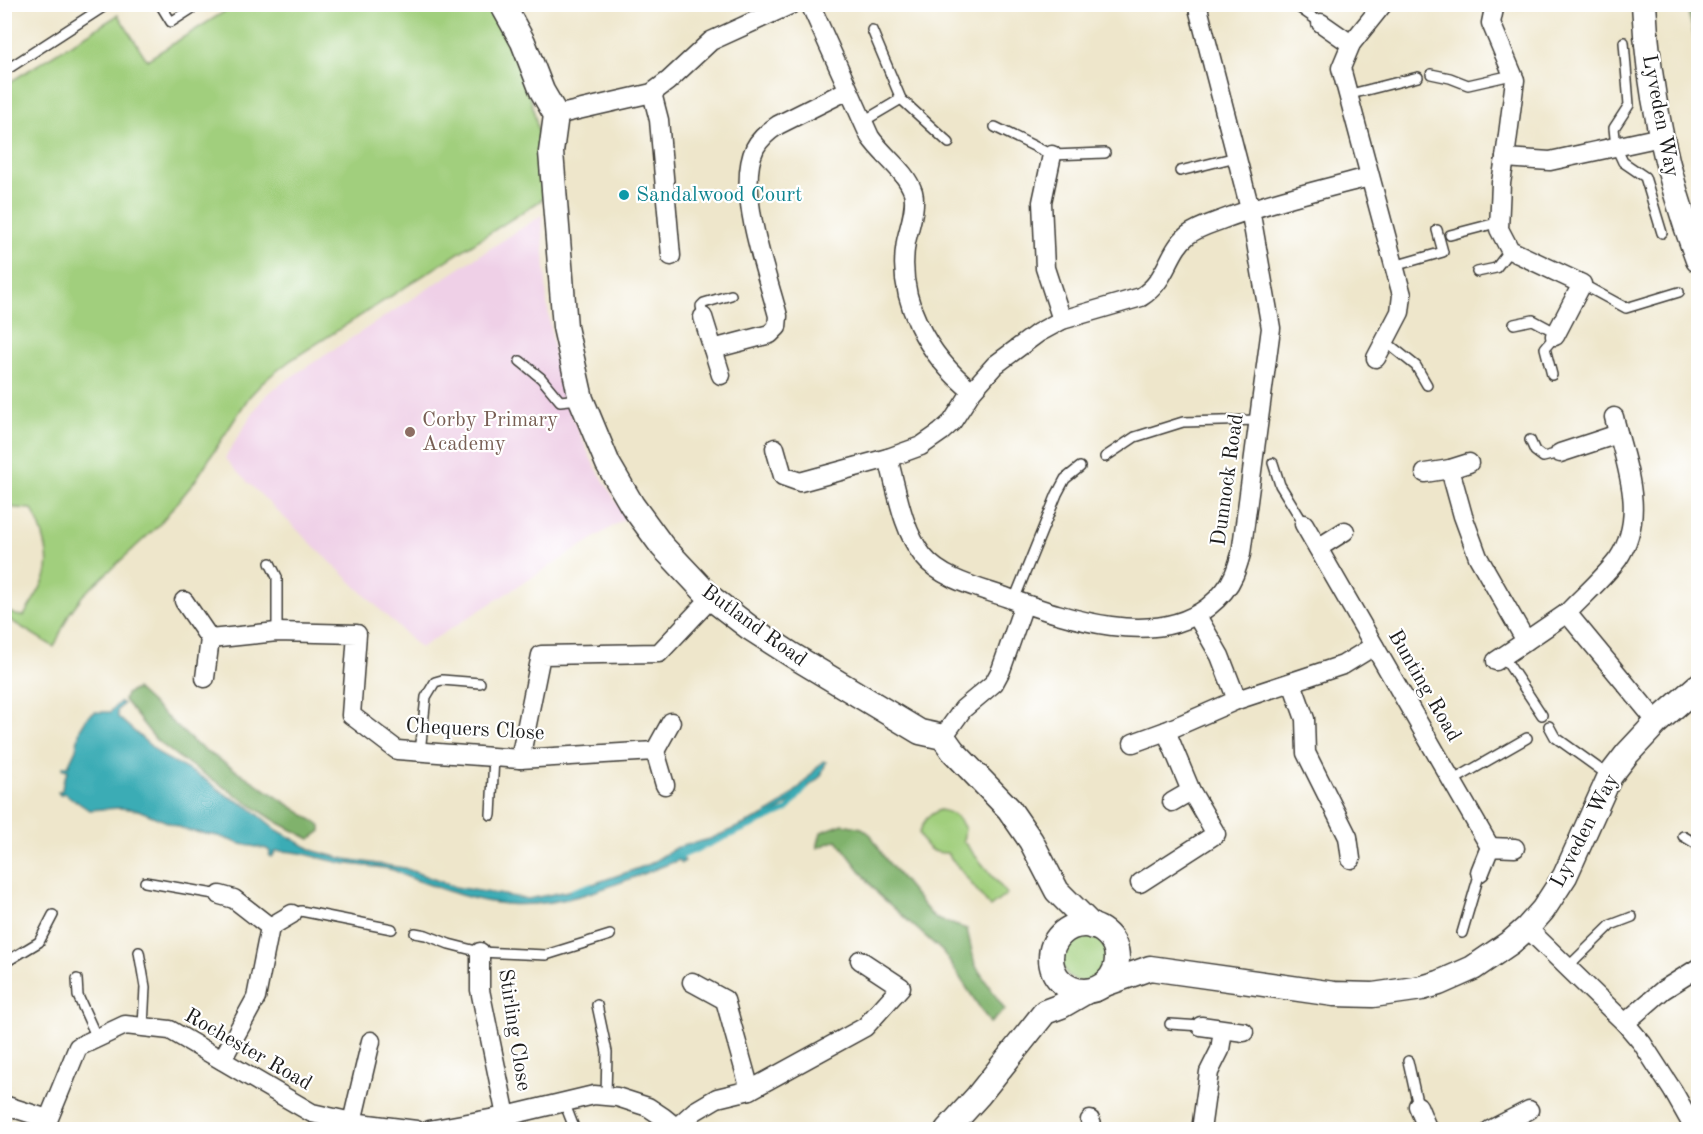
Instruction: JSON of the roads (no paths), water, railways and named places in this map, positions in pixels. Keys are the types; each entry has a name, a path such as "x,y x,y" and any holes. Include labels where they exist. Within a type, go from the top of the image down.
{"street":[{"path":"502,4 523,42 542,91 556,115 652,93 711,41 792,4"},
{"path":"810,4 862,122 878,149 902,175 912,191 913,207 904,262 909,297 922,332 944,365 972,391"},
{"name":"Dunnock Road","path":"888,458 910,535 924,557 941,572 1019,602 1120,628 1156,628 1174,625 1197,616 1217,600 1228,585 1241,554 1271,328 1250,209 1197,4"},
{"path":"1381,350 1400,312 1402,295 1341,68 1351,44 1383,4"},
{"path":"1495,4 1491,23 1515,80 1501,183 1499,229 1510,250 1582,284 1556,334"},
{"name":"Lyveden Way","path":"1644,4 1651,87 1661,137 1671,180 1698,260"},
{"path":"1321,23 1351,44"},
{"path":"713,349 770,334 777,327 778,316 749,203 750,171 755,148 767,133 778,125 848,90"},
{"path":"652,93 659,120 671,256"},
{"name":"Butland Road","path":"556,115 551,152 561,303 569,350 581,399 608,464 632,505 662,546 711,598 750,628 920,732 943,737"},
{"path":"1505,158 1550,161 1661,137"},
{"path":"1052,155 1042,202 1045,267 1062,320"},
{"path":"775,448 783,476 800,482 888,458 932,440 952,422 972,391 1006,355 1038,333 1062,320 1142,297 1150,292 1160,281 1179,243 1190,233 1250,209 1369,177"},
{"path":"703,318 721,375"},
{"path":"1500,659 1567,612 1617,561 1627,543 1634,507 1631,485 1616,426 1560,453"},
{"path":"1425,473 1469,464"},
{"path":"1449,469 1478,557 1526,641"},
{"name":"Bunting Road","path":"1304,524 1490,847"},
{"path":"1318,548 1344,531"},
{"path":"520,759 541,655 658,653 711,598"},
{"path":"184,601 210,639 205,678"},
{"path":"1019,602 1001,670 994,683 963,709 943,737 1021,826 1057,891 1093,927 1107,934 1117,953 1114,973 1096,988 1069,988 1060,982 1052,968"},
{"path":"1567,612 1657,722"},
{"path":"1197,616 1220,656 1237,700"},
{"name":"Chequers Close","path":"210,639 277,632 357,634 351,715 398,750 520,759 655,752"},
{"path":"1133,743 1237,700 1343,665 1374,646"},
{"path":"1292,683 1305,719 1306,753 1348,837 1351,859"},
{"name":"Lyveden Way","path":"947,1130 978,1096 1045,1012 1096,988 1150,968 1354,995 1398,993 1439,983 1473,968 1527,928 1543,910 1565,876 1610,776 1657,722 1698,686"},
{"path":"665,785 655,752 671,722"},
{"path":"1140,883 1215,834 1191,791 1166,731"},
{"path":"1172,802 1191,791"},
{"path":"1480,872 1490,847 1515,848"},
{"path":"1045,1012 1046,993 1052,968 1051,953 1057,915 1057,891"},
{"path":"220,896 234,899 270,927"},
{"path":"222,1060 256,998 270,927 292,914"},
{"path":"1054,944 1068,929 1078,925 1093,927"},
{"path":"1527,928 1625,1023 1642,1043 1695,1130"},
{"name":"Lyveden Way","path":"1113,943 1138,957 1150,968"},
{"name":"Stirling Close","path":"480,952 480,990 506,1116"},
{"path":"429,1130 506,1116 594,1095 617,1097 648,1107 678,1128 695,1111 717,1098 750,1090 865,1027 901,987 860,960"},
{"path":"1625,1023 1663,990 1698,968"},
{"path":"692,982 725,1000 750,1090"},
{"name":"Rochester Road","path":"46,1124 78,1047 125,1025 170,1030 222,1060 308,1121 352,1122 416,1130"},
{"path":"1201,1026 1244,1032"},
{"path":"1201,1130 1209,1072 1220,1050 1223,1030"},
{"path":"352,1122 370,1041"},
{"path":"4,1105 46,1124"},
{"path":"1419,1106 1428,1130"},
{"path":"1496,1128 1529,1110"}],"lane":[{"path":"6,70 108,4"},
{"path":"160,4 171,22 199,4"},
{"path":"1294,4 1321,23"},
{"path":"872,30 901,99 949,143"},
{"path":"1624,42 1629,105 1614,128 1616,147 1623,162 1645,177 1662,232"},
{"path":"1431,74 1468,85 1512,75"},
{"path":"1347,95 1418,77"},
{"path":"862,122 901,99"},
{"path":"995,128 1052,155 1105,153"},
{"path":"1180,171 1236,157"},
{"path":"1449,235 1500,222"},
{"path":"1394,266 1443,252 1437,230"},
{"path":"1477,272 1496,268 1510,250"},
{"path":"1582,284 1626,308 1679,292"},
{"path":"703,318 701,306 704,303 731,295"},
{"path":"1514,324 1533,320 1556,334 1545,348 1552,375"},
{"path":"1381,350 1416,366 1427,385"},
{"path":"520,361 541,378 560,401 581,399"},
{"path":"1105,456 1135,437 1183,422 1259,420"},
{"path":"1530,440 1535,451 1543,457 1560,453"},
{"path":"1273,463 1280,485 1304,524"},
{"path":"1019,602 1057,494 1065,479 1080,466"},
{"path":"270,563 277,577 277,632"},
{"path":"1500,659 1542,715"},
{"path":"420,752 426,697 430,687 442,680 480,683"},
{"path":"1549,726 1555,737 1610,776"},
{"path":"1452,782 1527,738"},
{"path":"491,815 494,757"},
{"path":"1683,836 1698,845"},
{"path":"1462,933 1480,872"},
{"path":"145,882 220,896"},
{"path":"292,914 301,911 392,929"},
{"path":"4,963 39,942 53,915"},
{"path":"1567,968 1611,925 1632,917"},
{"path":"415,933 480,952 546,955 610,935"},
{"path":"140,952 145,987 143,1027"},
{"path":"77,979 78,996 98,1038"},
{"path":"597,1005 607,1052 606,1096"},
{"path":"1170,1024 1201,1026"},
{"path":"1408,1061 1419,1106"},
{"path":"564,1102 575,1130"}],"water":[{"path":"120,702 123,704 117,711 118,717 162,756 203,778 228,796 249,807 277,830 314,851 345,859 404,868 455,887 528,899 578,889 628,872 650,864 675,848 710,839 763,816 779,806 823,761 826,762 821,776 782,809 768,818 687,853 682,858 685,861 682,863 679,860 573,898 529,904 494,903 455,893 394,870 342,863 293,852 276,851 272,857 269,856 270,852 267,849 189,831 138,810 119,808 89,810 64,793 60,795 58,792 62,790 68,770 63,769 63,766 68,766 76,749 80,729 88,716 95,712 110,712"}],"waterway":[{"path":"681,857 786,811 806,788"},
{"path":"572,891 590,885"}],"place":[{"name":"Sandalwood Court","path":"624,195"},
{"name":"Corby Primary Academy","path":"410,432"}]}
